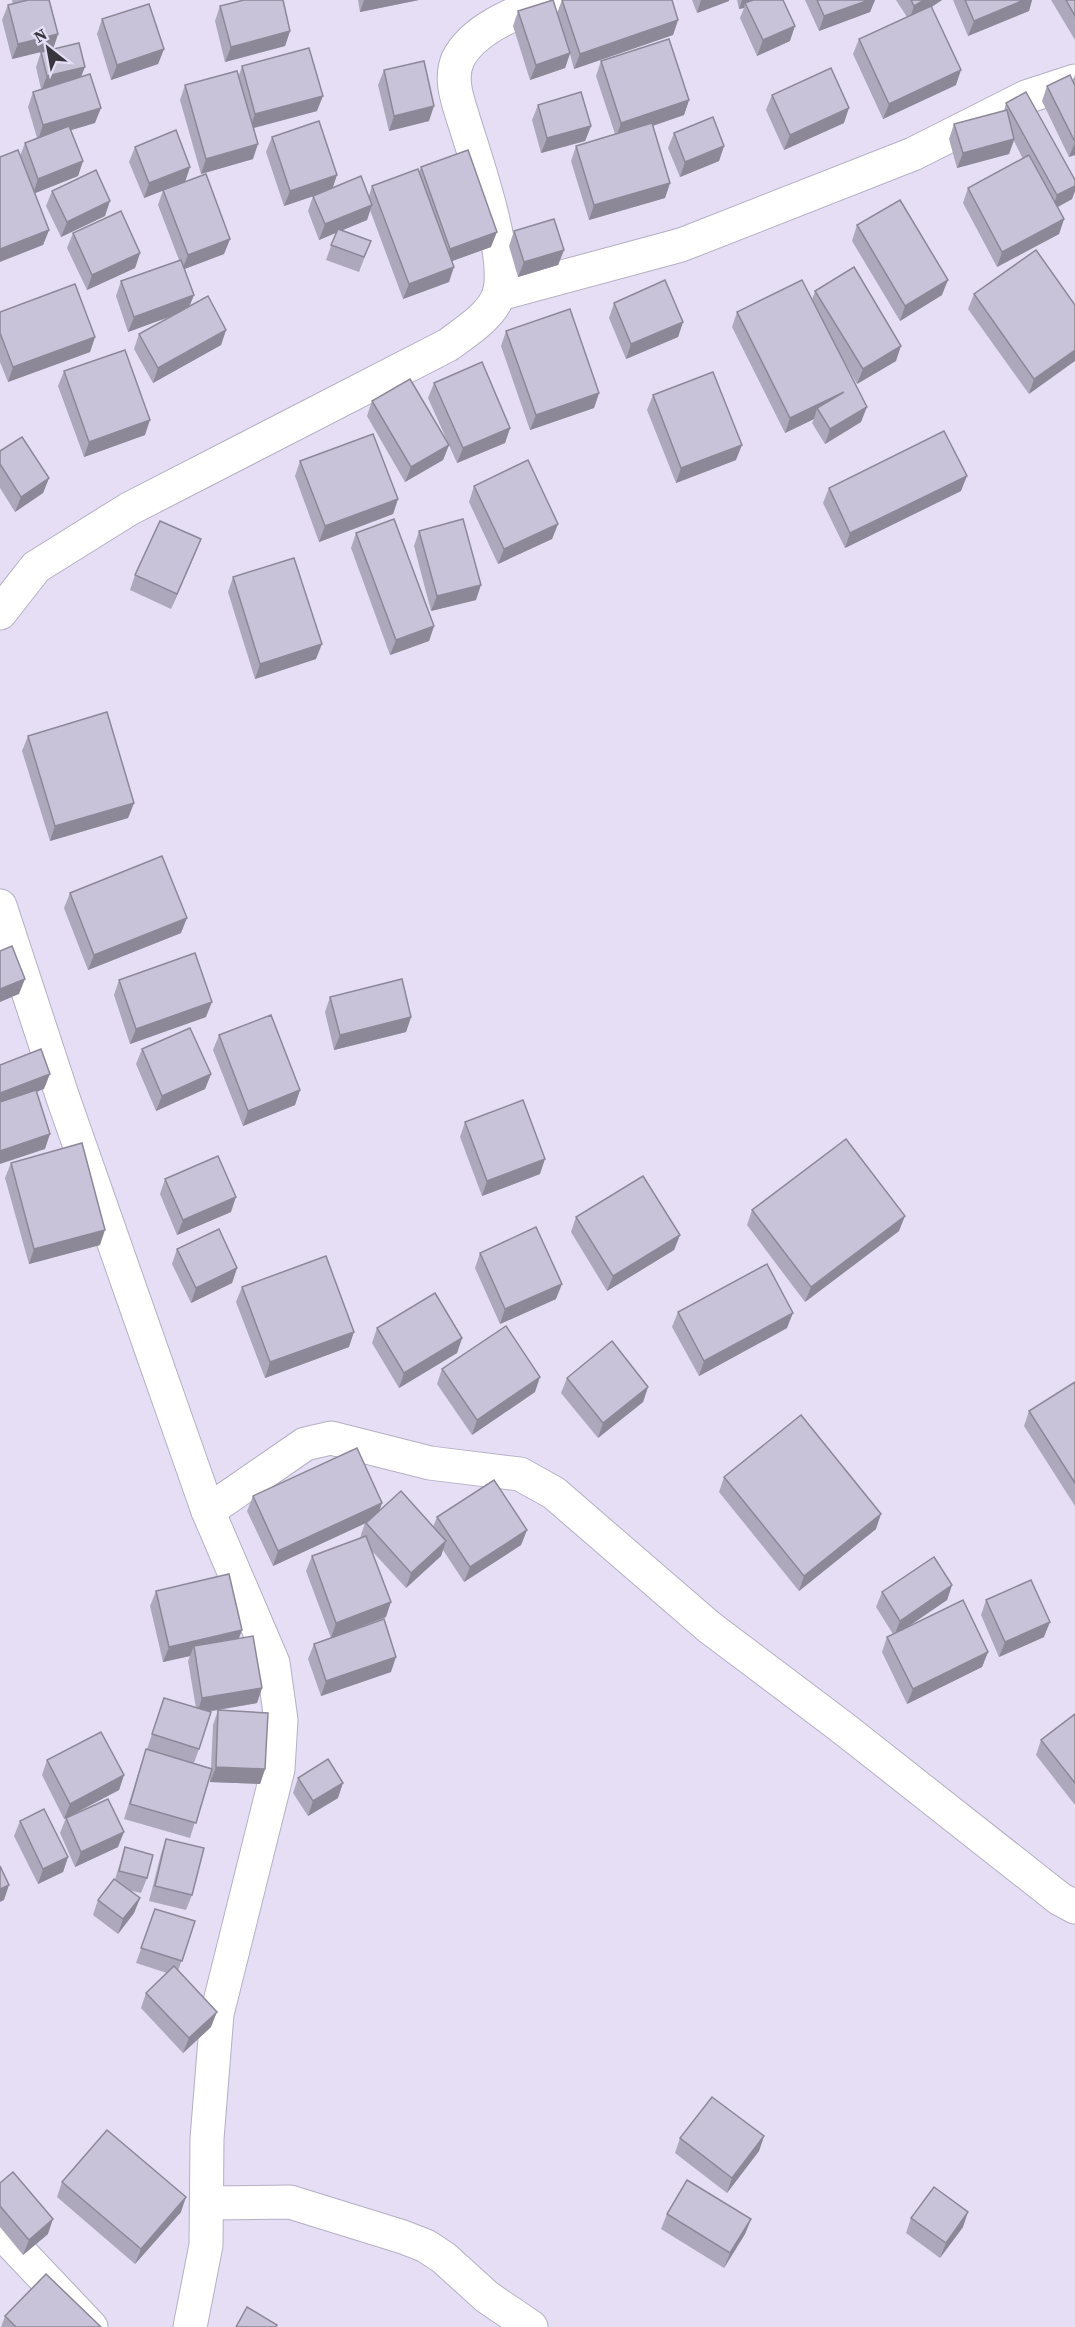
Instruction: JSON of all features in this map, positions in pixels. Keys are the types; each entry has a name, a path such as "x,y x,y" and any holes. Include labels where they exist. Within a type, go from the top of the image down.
{"street":[{"path":"0,613 36,567 129,509 448,345 474,326 499,294 500,251 478,166 453,87 458,60 477,37 513,14 548,0"},
{"path":"499,294 681,245 913,154 1026,97 1075,81"},
{"path":"0,906 63,1098 208,1511 273,1663 281,1720 278,1769 216,2014 207,2139 206,2245 190,2327"},
{"path":"208,1511 305,1444 331,1438 430,1463 520,1474 554,1493 709,1627 843,1728 1060,1899 1075,1907"},
{"path":"207,2203 290,2202 330,2212 411,2240 444,2258 487,2297 531,2327"},
{"path":"0,2230 91,2327"}],"building":[{"path":"28,0 49,0 58,34 18,44 8,5"},
{"path":"244,0 283,0 290,31 231,47 220,6"},
{"path":"553,0 570,53 536,65 518,11"},
{"path":"562,0 672,0 678,20 580,54"},
{"path":"753,0 783,0 795,26 763,40 745,3"},
{"path":"817,0 869,0 824,16"},
{"path":"911,0 924,0 914,6"},
{"path":"965,0 1024,0 974,21"},
{"path":"1066,0 1075,0 1075,16"},
{"path":"149,4 164,49 117,65 102,19"},
{"path":"931,6 961,70 889,104 859,39"},
{"path":"669,39 689,100 621,123 601,61"},
{"path":"79,43 85,67 47,76 41,52"},
{"path":"309,48 323,96 255,114 242,66"},
{"path":"424,61 434,106 394,116 384,70"},
{"path":"831,68 849,108 790,135 772,95"},
{"path":"237,71 258,144 206,159 185,85"},
{"path":"90,74 101,108 43,125 33,92"},
{"path":"1070,75 1075,86 1075,142 1047,86"},
{"path":"581,92 591,126 547,138 538,105"},
{"path":"1026,92 1075,180 1075,186 1057,195 1006,103"},
{"path":"1007,110 1014,139 963,153 954,124"},
{"path":"713,117 724,146 685,162 674,133"},
{"path":"319,121 337,175 290,191 272,137"},
{"path":"652,123 670,183 594,205 576,146"},
{"path":"69,126 83,161 38,179 25,143"},
{"path":"176,130 190,167 149,183 135,147"},
{"path":"18,150 49,230 0,249 0,157"},
{"path":"468,150 497,232 450,249 421,167"},
{"path":"1029,155 1064,219 1002,252 968,188"},
{"path":"418,169 454,267 409,284 372,186"},
{"path":"96,170 110,201 67,222 52,191"},
{"path":"206,174 230,239 188,255 163,190"},
{"path":"361,176 372,205 325,224 313,196"},
{"path":"900,200 948,280 905,306 857,225"},
{"path":"121,211 140,253 92,275 73,233"},
{"path":"554,219 564,250 524,262 514,231"},
{"path":"338,229 371,241 364,257 331,245"},
{"path":"1036,250 1075,305 1075,350 1034,379 974,294"},
{"path":"181,260 194,295 134,317 121,281"},
{"path":"854,267 901,346 863,369 815,291"},
{"path":"665,280 683,322 631,344 614,303"},
{"path":"802,280 867,407 830,429 817,408 844,392 790,418 737,312"},
{"path":"75,284 95,337 13,367 0,333 0,312"},
{"path":"208,296 226,330 158,368 139,334"},
{"path":"570,309 599,393 536,415 506,331"},
{"path":"125,350 150,420 89,442 64,371"},
{"path":"482,362 510,428 463,448 434,383"},
{"path":"713,372 742,445 681,468 653,395"},
{"path":"410,379 449,445 411,467 372,401"},
{"path":"944,431 967,476 850,533 829,488"},
{"path":"373,434 398,499 325,526 300,461"},
{"path":"22,437 49,478 21,497 0,464 0,451"},
{"path":"528,460 558,524 504,549 474,486"},
{"path":"394,519 434,626 396,640 356,533"},
{"path":"463,519 481,585 437,596 419,531"},
{"path":"160,521 201,539 177,594 135,575"},
{"path":"294,558 322,644 260,664 233,577"},
{"path":"107,712 134,803 55,826 28,736"},
{"path":"162,856 187,918 94,955 70,893"},
{"path":"12,946 25,979 0,989 0,951"},
{"path":"195,953 212,1002 136,1029 119,980"},
{"path":"402,979 411,1017 340,1035 330,997"},
{"path":"271,1015 300,1090 248,1111 219,1035"},
{"path":"190,1028 211,1074 162,1096 142,1049"},
{"path":"41,1049 50,1074 0,1093 0,1065"},
{"path":"36,1090 50,1134 0,1151 0,1102"},
{"path":"523,1100 545,1159 487,1181 465,1122"},
{"path":"846,1139 905,1216 811,1287 752,1210"},
{"path":"82,1143 105,1230 34,1249 11,1163"},
{"path":"218,1156 236,1197 183,1220 165,1179"},
{"path":"643,1176 680,1235 613,1276 576,1217"},
{"path":"536,1227 562,1284 505,1309 480,1253"},
{"path":"219,1229 237,1268 196,1288 177,1249"},
{"path":"326,1256 354,1332 270,1362 242,1287"},
{"path":"767,1264 793,1313 704,1361 678,1312"},
{"path":"435,1293 462,1338 404,1373 377,1328"},
{"path":"506,1326 540,1377 477,1420 442,1369"},
{"path":"612,1341 648,1387 603,1423 567,1378"},
{"path":"1075,1382 1075,1483 1029,1411"},
{"path":"801,1415 881,1514 804,1576 724,1477"},
{"path":"357,1448 382,1503 278,1551 253,1496"},
{"path":"494,1480 527,1530 470,1567 437,1517"},
{"path":"401,1491 446,1541 411,1573 366,1523"},
{"path":"366,1536 391,1602 336,1623 312,1556"},
{"path":"934,1557 952,1585 900,1621 882,1592"},
{"path":"229,1574 242,1630 169,1647 156,1591"},
{"path":"1031,1580 1050,1622 1005,1642 986,1600"},
{"path":"963,1600 988,1652 913,1689 887,1637"},
{"path":"384,1619 396,1657 326,1681 314,1644"},
{"path":"253,1636 262,1688 202,1698 194,1646"},
{"path":"164,1698 211,1712 199,1749 152,1734"},
{"path":"218,1710 268,1713 265,1769 216,1767"},
{"path":"1075,1714 1075,1783 1041,1740"},
{"path":"101,1732 124,1775 70,1804 47,1760"},
{"path":"146,1749 212,1769 196,1823 130,1804"},
{"path":"328,1759 343,1783 313,1801 298,1778"},
{"path":"108,1799 124,1832 81,1852 66,1818"},
{"path":"44,1809 68,1857 43,1869 20,1821"},
{"path":"166,1839 204,1848 192,1895 155,1886"},
{"path":"125,1847 153,1855 147,1878 119,1871"},
{"path":"0,1866 9,1885 0,1889"},
{"path":"114,1879 140,1898 123,1919 98,1900"},
{"path":"155,1909 195,1921 182,1961 141,1948"},
{"path":"174,1966 217,2012 189,2038 146,1993"},
{"path":"712,2097 764,2136 732,2178 680,2138"},
{"path":"107,2130 186,2197 141,2249 62,2182"},
{"path":"13,2172 53,2219 29,2240 0,2206 0,2183"},
{"path":"687,2180 751,2219 730,2253 667,2214"},
{"path":"934,2187 968,2212 946,2243 911,2218"},
{"path":"46,2274 101,2327 16,2327 5,2316"},
{"path":"247,2307 277,2325 276,2327 236,2327"}]}
